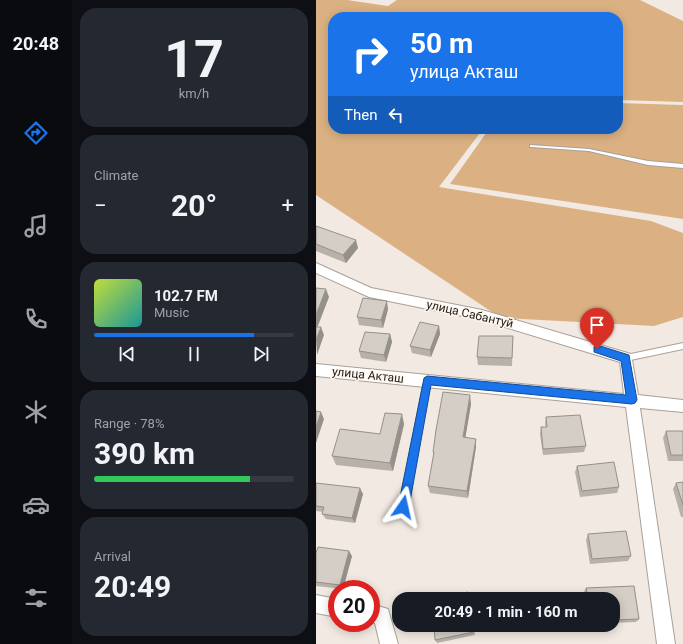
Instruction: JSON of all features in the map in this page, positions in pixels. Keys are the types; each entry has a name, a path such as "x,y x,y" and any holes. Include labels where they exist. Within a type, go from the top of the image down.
{"street":[{"name":"улица Сабантуй","path":"316,268 369,292 482,315 626,358"},
{"path":"626,358 666,644"},
{"name":"улица Акташ","path":"316,370 683,406"},
{"path":"316,604 328,606"},
{"path":"380,615 382,615 389,644"}],"lane":[{"path":"532,146 589,150 648,163 683,166"},
{"path":"626,358 683,346"},
{"path":"403,507 427,380"}],"shaded area":[{"path":"316,0 347,0 388,6 397,0 640,0 683,21 683,102 623,100 623,12 328,12 328,134 479,134 439,187 651,221 683,233 683,317 654,326 501,318 316,195"},
{"path":"623,103 683,105 683,219 450,184 485,134 623,134"}],"building":[{"path":"316,226 356,240 343,255 316,244"},
{"path":"316,288 326,289 316,315"},
{"path":"363,298 387,301 381,320 357,317"},
{"path":"420,322 439,326 430,350 410,346"},
{"path":"316,327 321,327 316,340"},
{"path":"365,332 390,334 384,355 359,351"},
{"path":"479,336 513,336 512,358 477,357"},
{"path":"443,392 470,395 463,437 476,439 467,491 428,486"},
{"path":"316,411 321,412 316,427"},
{"path":"385,413 402,414 390,463 332,456 340,429 380,434"},
{"path":"580,415 586,446 543,449 541,427 547,427 546,417"},
{"path":"666,431 683,431 683,455 671,455"},
{"path":"614,462 619,487 582,491 577,466"},
{"path":"683,482 683,505 676,483"},
{"path":"316,483 360,488 352,518 322,514 324,507 316,506"},
{"path":"626,531 631,556 592,559 588,534"},
{"path":"318,547 349,551 341,580 328,580 328,584 316,582 316,553"},
{"path":"634,586 639,619 620,620 620,592 587,592 586,588"},
{"path":"434,632 474,632 435,640"}],"route":[{"path":"403,507 427,380 632,400 626,358 597,349"}]}
